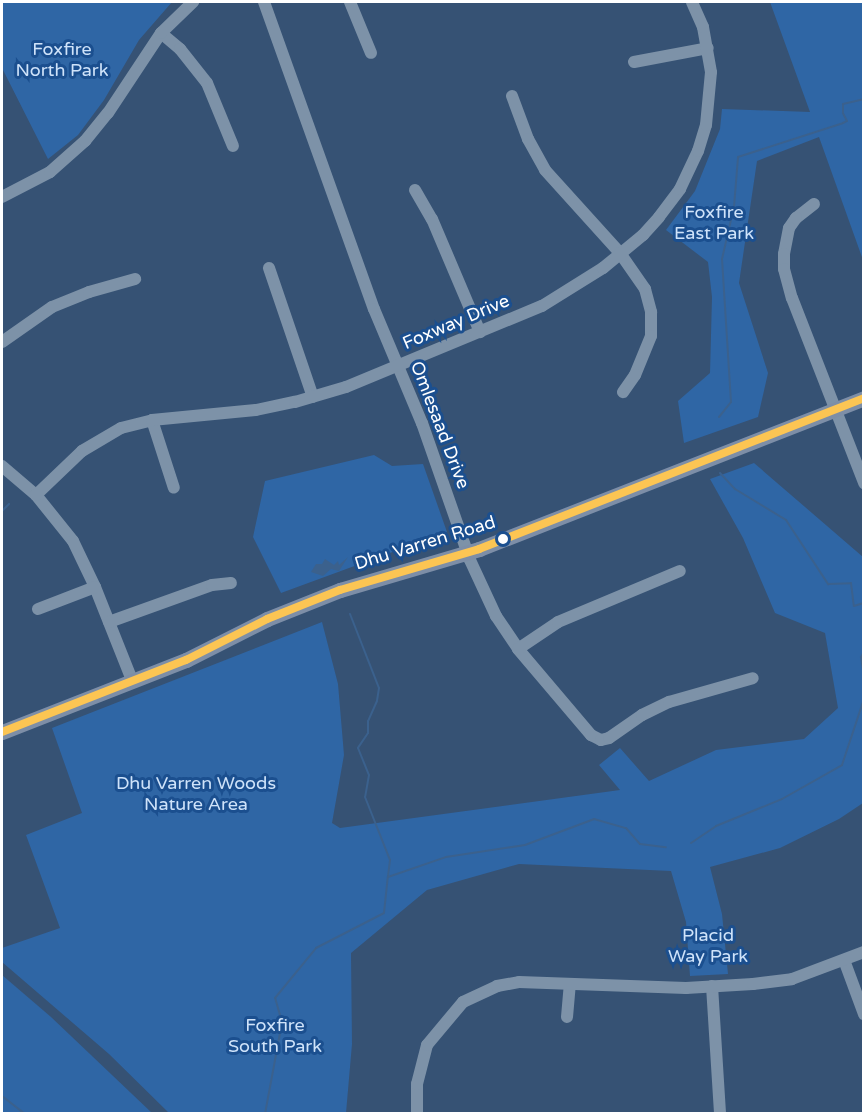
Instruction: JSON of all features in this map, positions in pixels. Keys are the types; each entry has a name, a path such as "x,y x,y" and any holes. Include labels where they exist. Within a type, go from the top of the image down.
{"main road":[{"name":"Dhu Varren Road","path":"2,732 186,660 267,619 340,590 467,553 864,398"}],"street":[{"path":"2,197 50,172 85,141 108,113 161,33 193,2"},
{"name":"Omlesaad Drive","path":"264,2 374,309 430,444 467,553 496,616 518,649 591,735 597,739 607,739 642,715 669,702 753,678"},
{"path":"351,2 371,53"},
{"name":"Foxway Drive","path":"36,495 93,443 121,428 152,420 256,410 314,397 399,366 550,301 620,254 659,217 680,189 694,162 708,109 711,72 708,48 692,2"},
{"path":"161,33 180,49 207,83 233,146"},
{"path":"634,62 708,48"},
{"path":"512,96 531,145 545,170 620,254 645,289 652,318 651,336 646,354 635,375 622,392"},
{"path":"415,190 432,219 480,332"},
{"path":"814,204 796,218 789,228 784,254 784,270 792,298 864,483"},
{"path":"269,268 314,397"},
{"path":"2,342 52,307 83,294 135,279"},
{"path":"152,420 174,488"},
{"path":"2,466 36,495 73,541 95,587 132,680"},
{"path":"518,649 558,622 680,571"},
{"path":"109,622 212,585 231,583"},
{"path":"38,609 95,587"},
{"path":"417,1113 417,1084 427,1045 464,1002 496,986 570,984 712,986 792,979 864,952"},
{"path":"844,960 864,1014"},
{"path":"567,1017 570,984"},
{"path":"712,986 720,1113"}],"green space":[{"name":"Foxfire North Park","path":"2,2 172,2 139,40 104,100 78,135 48,159 2,68"},
{"name":"Foxfire East Park","path":"770,2 863,2 863,260 819,137 757,161 739,283 768,373 758,417 684,443 678,401 710,373 712,297 708,262 666,230 695,191 720,129 722,109 810,112"},
{"path":"374,455 392,466 423,464 447,532 281,593 253,537 265,481"},
{"path":"754,463 863,557 863,803 839,819 780,848 710,867 722,914 728,974 690,976 686,922 671,871 519,864 427,890 351,953 352,1044 346,1113 170,1114 109,1054 2,962 2,948 60,928 26,835 82,813 52,728 322,622 338,684 344,755 332,823 340,828 620,790 599,765 620,748 649,781 716,750 804,739 838,708 825,633 775,613 743,538 710,479"},
{"path":"2,975 51,1017 152,1113 2,1113"}],"shaded area":[{"path":"348,557 339,571 331,569 323,576 311,572 316,564 322,564 325,559 334,565 338,561 339,565"}],"waterway":[{"path":"719,417 731,402 722,259 734,207 738,157 843,123 847,121 843,113 843,104 864,99"},
{"path":"720,473 735,489 786,520 828,584 851,583 854,606 864,603"},
{"path":"2,511 9,504"},
{"path":"350,614 379,688 377,701 368,721 368,733 358,748 369,775 365,797 390,860 388,877"},
{"path":"864,652 861,657 864,677"},
{"path":"691,843 716,826 782,799 842,765 864,699"},
{"path":"265,1114 282,1022 275,998 316,948 384,913 388,877 446,857 525,845 594,819 626,828 640,844 666,847"},
{"path":"2,1096 25,1114"}],"transit line":[{"path":"2,732 186,660 267,619 340,590 479,549 864,398"}],"park label":[{"name":"Dhu Varren Woods Nature Area","path":"196,794"},
{"name":"Placid Way Park","path":"708,946"},
{"name":"Foxfire South Park","path":"275,1036"}]}
